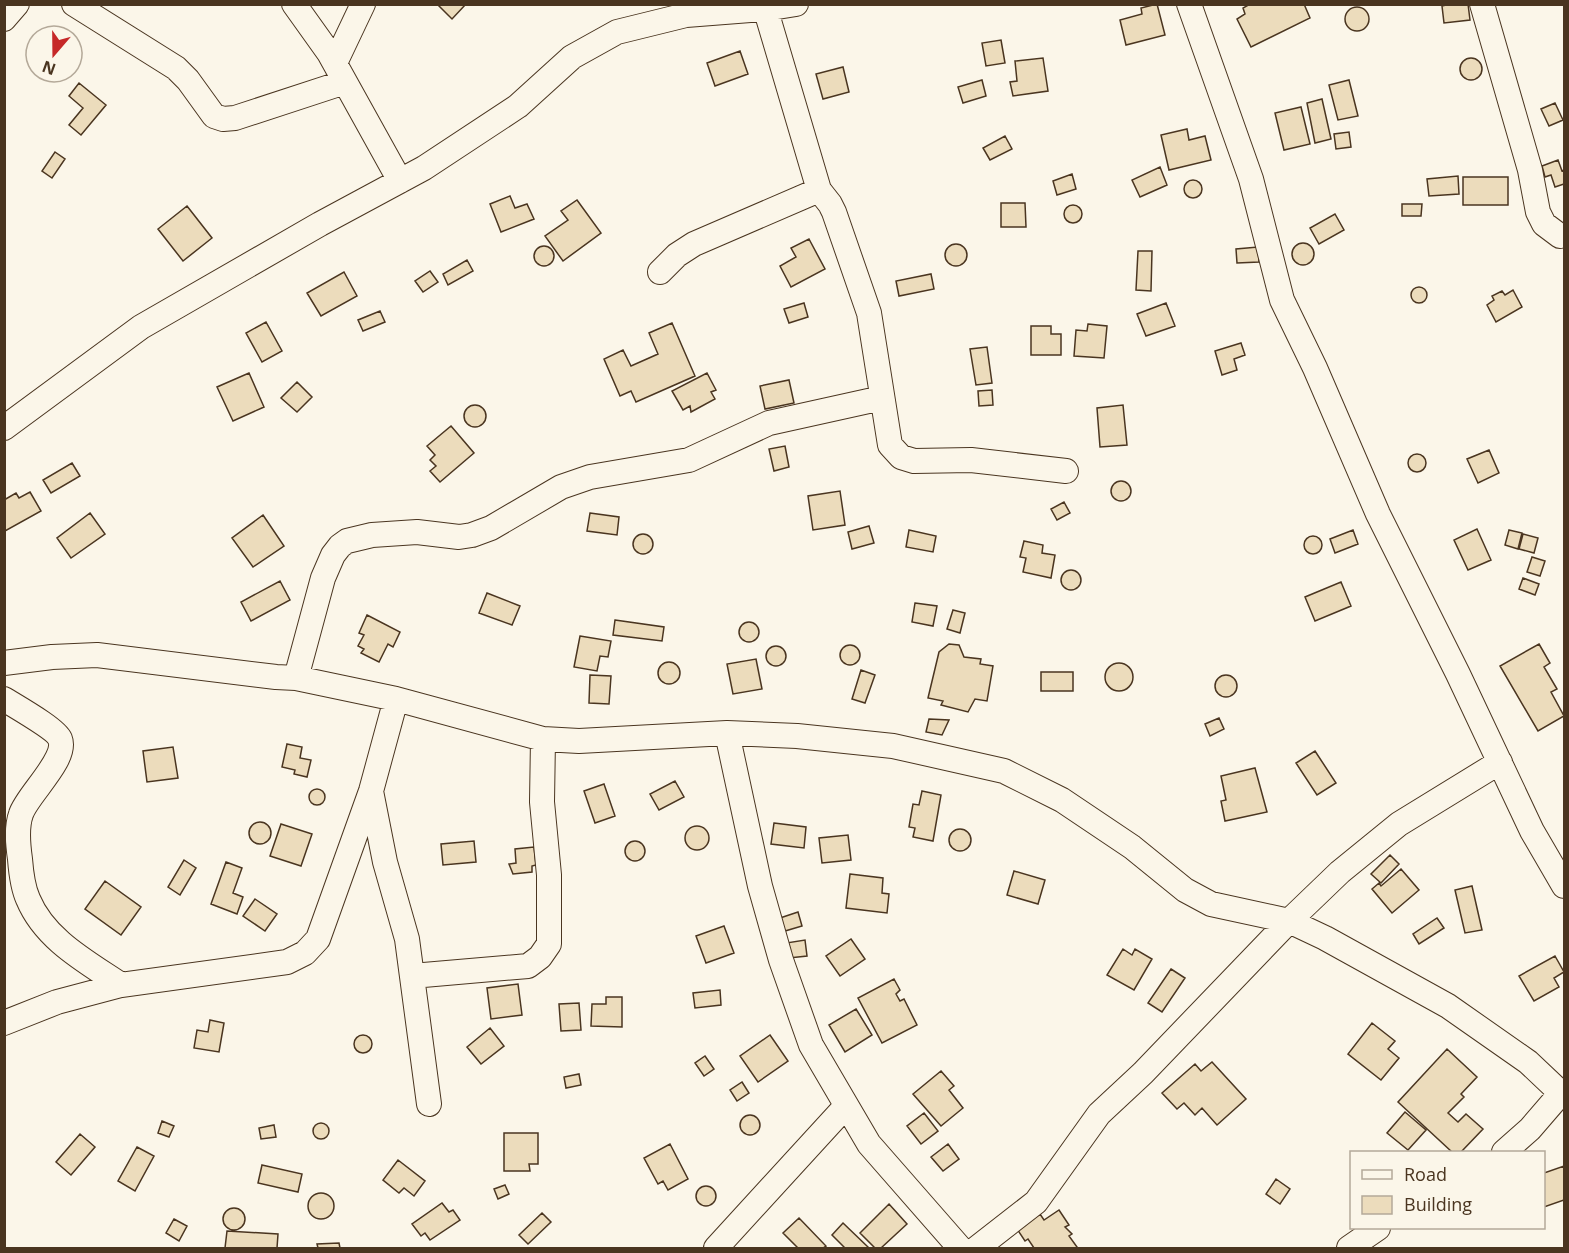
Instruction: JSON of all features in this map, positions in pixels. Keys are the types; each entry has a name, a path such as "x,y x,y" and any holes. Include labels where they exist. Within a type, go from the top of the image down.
{"street":[{"path":"4,19 17,4"},
{"path":"74,4 176,68 188,80 214,116 224,119 235,118 340,73 363,4"},
{"path":"294,4 340,73 400,181"},
{"path":"4,428 141,327 424,168 518,106 572,57 617,32 686,15 796,4"},
{"path":"1188,4 1251,179 1282,300 1315,368 1378,514 1458,674 1532,831 1564,886"},
{"path":"1482,4 1530,170 1538,212 1545,224 1560,236"},
{"path":"764,7 819,190 834,212 869,314 890,445 901,456 914,461 971,460 1066,471"},
{"path":"660,272 677,255 694,244 819,190"},
{"path":"296,678 323,579 333,555 347,540 372,535 417,532 459,537 472,535 491,528 561,487 590,477 689,460 769,423 882,398"},
{"path":"4,663 52,657 97,655 296,678 396,699 543,740 579,741 727,733 797,736 893,746 1004,771 1062,800 1132,847 1185,890 1211,904 1289,921 1325,938 1448,1006 1528,1062 1563,1094 1505,1151"},
{"path":"4,699 51,730 59,737 61,745 56,760 21,813 17,840 28,899 44,926 65,947 121,985"},
{"path":"4,1023 57,1002 121,985 287,962 305,953 318,939 371,791 396,699"},
{"path":"727,733 757,875 781,960 811,1045 869,1144 960,1248"},
{"path":"412,976 528,966 540,957 549,944 549,875 542,802 543,740"},
{"path":"977,1248 1036,1202 1099,1114 1143,1073 1289,921 1340,872 1399,824 1500,762"},
{"path":"371,791 385,862 407,939 429,1104"},
{"path":"716,1248 846,1106"},
{"path":"1349,1248 1375,1229"}],"building":[{"path":"437,4 466,4 452,19"},
{"path":"1157,4 1165,35 1126,45 1120,20 1142,14 1141,8"},
{"path":"1250,4 1304,4 1310,18 1251,47 1237,19 1245,14 1243,8"},
{"path":"1468,4 1470,20 1444,23 1442,6"},
{"path":"1357,7 1365,11 1369,19 1365,27 1357,31 1349,27 1345,19 1349,11"},
{"path":"1001,40 1005,63 986,66 982,43"},
{"path":"740,51 748,74 715,86 707,63"},
{"path":"1043,58 1048,91 1013,96 1010,82 1017,81 1015,61"},
{"path":"1471,58 1481,65 1482,69 1475,79 1471,80 1461,73 1460,69 1467,59"},
{"path":"843,67 849,92 823,99 816,74"},
{"path":"982,80 986,96 963,103 958,87"},
{"path":"1349,80 1358,116 1338,120 1329,85"},
{"path":"80,84 106,105 81,135 69,125 83,108 69,96"},
{"path":"1322,99 1331,139 1315,143 1307,103"},
{"path":"1555,103 1563,120 1549,126 1541,109"},
{"path":"1301,107 1310,144 1284,150 1275,113"},
{"path":"1187,129 1189,140 1205,136 1211,160 1169,170 1161,135"},
{"path":"1349,132 1351,147 1336,149 1334,134"},
{"path":"1005,136 1012,149 990,160 983,148"},
{"path":"55,152 65,159 52,178 42,171"},
{"path":"1558,160 1562,171 1564,170 1564,184 1555,187 1551,175 1545,177 1542,166"},
{"path":"1160,167 1167,185 1140,197 1132,180"},
{"path":"1072,174 1076,189 1057,195 1053,181"},
{"path":"1458,176 1459,194 1429,196 1427,179"},
{"path":"1463,177 1508,177 1508,205 1463,205"},
{"path":"1193,180 1199,183 1202,189 1199,195 1193,198 1187,195 1184,189 1187,183"},
{"path":"510,196 515,208 527,204 534,219 501,232 490,204"},
{"path":"577,200 601,233 563,261 545,236 568,220 561,211"},
{"path":"1001,203 1025,203 1026,227 1001,227"},
{"path":"1402,204 1422,204 1421,216 1402,216"},
{"path":"1073,205 1079,208 1082,214 1079,220 1073,223 1067,220 1064,214 1067,208"},
{"path":"187,206 212,238 183,261 158,229"},
{"path":"1335,214 1344,230 1319,244 1310,228"},
{"path":"809,239 825,269 791,287 780,266 796,257 791,248"},
{"path":"1303,243 1311,246 1314,254 1311,262 1303,265 1295,262 1292,254 1295,246"},
{"path":"956,244 964,247 967,255 964,263 956,266 948,263 945,255 948,247"},
{"path":"544,246 551,249 554,256 551,263 544,266 537,263 534,256 537,249"},
{"path":"1258,247 1259,262 1237,263 1236,249"},
{"path":"1138,251 1152,251 1151,291 1136,290"},
{"path":"467,260 473,271 448,285 443,274"},
{"path":"430,271 438,282 423,292 415,281"},
{"path":"344,272 357,296 321,316 307,293"},
{"path":"931,274 934,289 899,296 896,281"},
{"path":"1416,287 1422,287 1427,295 1425,301 1416,303 1411,298 1411,292"},
{"path":"1513,290 1522,307 1496,322 1487,305 1494,300 1492,296 1502,291 1505,295"},
{"path":"804,303 808,317 789,323 784,309"},
{"path":"1166,303 1175,326 1146,336 1137,314"},
{"path":"380,311 385,322 363,331 358,320"},
{"path":"266,322 282,351 262,362 246,333"},
{"path":"672,323 695,376 636,402 631,391 620,396 604,359 623,350 631,366 658,354 649,333"},
{"path":"1088,324 1107,326 1104,358 1074,356 1076,330 1087,331"},
{"path":"1031,326 1051,326 1051,334 1061,334 1061,355 1031,355"},
{"path":"1241,343 1245,355 1234,359 1237,370 1222,375 1215,351"},
{"path":"987,347 992,383 976,385 970,349"},
{"path":"249,373 264,407 233,421 217,387"},
{"path":"707,373 716,390 711,392 715,399 691,412 690,406 683,410 672,391"},
{"path":"789,380 794,403 765,409 760,386"},
{"path":"297,382 312,397 297,412 281,398"},
{"path":"992,390 993,405 979,406 978,391"},
{"path":"471,405 479,405 486,412 486,420 479,427 471,427 464,420 464,412"},
{"path":"1123,405 1127,445 1100,447 1097,408"},
{"path":"451,426 474,453 440,482 430,471 436,466 430,460 435,455 427,446"},
{"path":"785,446 789,467 774,471 769,449"},
{"path":"1489,450 1499,473 1478,483 1467,459"},
{"path":"1417,454 1423,457 1426,463 1423,469 1417,472 1411,469 1408,463 1411,457"},
{"path":"72,463 80,476 51,493 43,480"},
{"path":"1117,481 1125,481 1131,487 1131,495 1125,501 1117,501 1111,495 1111,487"},
{"path":"840,491 845,525 813,530 808,496"},
{"path":"30,492 41,511 5,531 4,500 16,493 19,498"},
{"path":"1064,502 1070,513 1057,520 1051,509"},
{"path":"90,513 105,534 71,558 57,538"},
{"path":"590,513 619,517 617,535 587,531"},
{"path":"263,515 284,546 253,567 232,538"},
{"path":"869,526 874,543 852,549 848,532"},
{"path":"1477,529 1491,560 1468,570 1454,540"},
{"path":"909,530 936,536 933,552 906,547"},
{"path":"1353,530 1358,544 1335,553 1330,539"},
{"path":"1509,530 1522,533 1518,549 1505,545"},
{"path":"643,534 650,537 653,544 650,551 643,554 636,551 633,544 636,537"},
{"path":"1523,534 1538,538 1534,553 1519,549"},
{"path":"1309,536 1317,536 1322,541 1320,552 1309,554 1304,549 1304,541"},
{"path":"1024,541 1043,545 1042,553 1055,555 1051,578 1023,572 1026,558 1020,557"},
{"path":"1532,557 1545,561 1540,576 1527,572"},
{"path":"1071,570 1078,573 1081,580 1078,587 1071,590 1064,587 1061,580 1064,573"},
{"path":"1523,578 1539,584 1535,595 1519,589"},
{"path":"280,581 290,600 251,621 241,602"},
{"path":"1341,582 1351,606 1315,621 1305,597"},
{"path":"487,593 520,606 512,625 479,613"},
{"path":"915,603 937,606 933,626 912,622"},
{"path":"953,610 965,613 960,633 947,629"},
{"path":"367,615 400,632 393,647 388,644 379,662 361,653 364,649 358,646 364,635 359,633"},
{"path":"615,620 664,627 662,641 613,635"},
{"path":"745,622 753,622 759,628 759,636 753,642 745,642 739,636 739,628"},
{"path":"580,636 611,641 608,657 600,656 597,671 574,667"},
{"path":"949,644 959,645 964,657 981,659 980,664 993,666 987,701 975,699 968,712 941,705 943,701 928,698 939,652"},
{"path":"1539,644 1550,663 1544,667 1557,689 1551,692 1564,716 1538,731 1500,666"},
{"path":"850,645 857,648 860,655 857,662 850,665 843,662 840,655 843,648"},
{"path":"772,646 780,646 786,652 786,660 780,666 772,666 766,660 766,652"},
{"path":"756,659 762,689 733,694 727,664"},
{"path":"669,662 677,665 680,673 677,681 669,684 661,681 658,673 661,665"},
{"path":"1119,663 1129,667 1133,677 1129,687 1119,691 1109,687 1105,677 1109,667"},
{"path":"861,670 875,675 865,703 852,699"},
{"path":"1041,672 1073,672 1073,691 1041,691"},
{"path":"590,675 611,676 609,704 589,703"},
{"path":"1226,675 1234,678 1237,686 1234,694 1226,697 1218,694 1215,686 1218,678"},
{"path":"1219,718 1224,729 1210,736 1205,724"},
{"path":"929,719 949,720 942,735 926,732"},
{"path":"287,744 302,747 300,758 311,760 307,777 294,774 295,770 282,767"},
{"path":"173,747 178,778 147,782 143,751"},
{"path":"1315,751 1336,783 1317,795 1296,763"},
{"path":"1255,768 1267,812 1225,821 1221,801 1226,800 1221,776"},
{"path":"675,781 684,797 659,810 650,794"},
{"path":"604,784 615,816 595,823 584,791"},
{"path":"314,789 320,789 325,797 323,803 314,805 309,800 309,794"},
{"path":"922,791 941,795 933,841 913,837 915,828 909,827 913,804 919,805"},
{"path":"260,822 270,829 271,833 264,843 260,844 250,837 249,833 256,823"},
{"path":"774,823 806,827 804,848 771,844"},
{"path":"281,824 312,834 301,866 270,856"},
{"path":"697,826 702,827 708,833 708,843 702,849 697,850 692,849 686,843 685,838 686,833 692,827"},
{"path":"960,829 968,832 971,840 968,848 960,851 952,848 949,840 952,832"},
{"path":"848,835 851,860 822,863 819,838"},
{"path":"474,841 476,862 443,865 441,844"},
{"path":"635,841 642,844 645,851 642,858 635,861 628,858 625,851 628,844"},
{"path":"534,847 536,865 532,866 532,872 513,874 509,864 516,863 515,849"},
{"path":"1390,855 1399,864 1381,883 1371,874"},
{"path":"184,860 196,868 180,895 168,887"},
{"path":"226,862 242,868 233,893 243,897 237,914 211,904"},
{"path":"1401,869 1419,890 1392,913 1372,889 1379,883 1381,886"},
{"path":"1014,871 1045,880 1038,904 1007,895"},
{"path":"850,874 883,878 882,893 889,894 887,913 846,908"},
{"path":"105,881 141,907 121,935 85,909"},
{"path":"1472,886 1482,930 1465,933 1455,890"},
{"path":"255,899 277,914 265,931 243,916"},
{"path":"798,912 802,926 785,931 780,918"},
{"path":"1437,918 1444,928 1419,944 1413,934"},
{"path":"724,926 734,953 706,963 696,936"},
{"path":"851,939 865,959 840,976 826,956"},
{"path":"805,940 807,956 789,958 786,943"},
{"path":"1123,949 1132,955 1135,949 1152,959 1134,990 1107,975"},
{"path":"1555,956 1564,972 1554,978 1559,987 1534,1001 1519,976"},
{"path":"1171,969 1185,978 1162,1012 1148,1003"},
{"path":"894,979 900,990 896,994 900,1001 904,999 917,1025 882,1043 858,998"},
{"path":"518,984 522,1015 491,1019 487,988"},
{"path":"720,990 721,1005 695,1008 693,993"},
{"path":"606,997 622,997 622,1027 591,1026 592,1004 606,1004"},
{"path":"579,1003 581,1030 561,1031 559,1004"},
{"path":"856,1009 872,1035 845,1052 829,1025"},
{"path":"210,1020 224,1023 219,1052 194,1048 197,1030 208,1032"},
{"path":"1372,1023 1395,1041 1388,1049 1399,1058 1381,1080 1348,1054"},
{"path":"490,1028 504,1046 481,1064 467,1047"},
{"path":"363,1035 369,1038 372,1044 369,1050 363,1053 357,1050 354,1044 357,1038"},
{"path":"770,1035 788,1061 758,1082 740,1056"},
{"path":"1447,1049 1477,1077 1461,1094 1464,1097 1448,1113 1458,1122 1466,1114 1483,1129 1462,1151 1451,1151 1398,1102"},
{"path":"705,1056 714,1069 704,1076 695,1063"},
{"path":"1212,1062 1246,1099 1217,1125 1202,1108 1195,1115 1184,1103 1177,1109 1162,1093 1195,1064 1201,1071"},
{"path":"941,1071 954,1086 949,1090 963,1108 941,1126 913,1094"},
{"path":"579,1074 581,1085 566,1088 564,1077"},
{"path":"742,1082 749,1093 737,1101 730,1090"},
{"path":"1405,1112 1426,1130 1408,1150 1387,1133"},
{"path":"924,1113 938,1131 921,1144 907,1126"},
{"path":"750,1115 757,1118 760,1125 757,1132 750,1135 743,1132 740,1125 743,1118"},
{"path":"162,1121 174,1126 169,1137 158,1133"},
{"path":"318,1123 324,1123 329,1131 327,1137 318,1139 313,1134 313,1128"},
{"path":"274,1125 276,1137 261,1139 259,1128"},
{"path":"504,1133 538,1133 538,1164 529,1164 530,1171 504,1171"},
{"path":"80,1134 95,1147 71,1175 56,1162"},
{"path":"670,1144 688,1179 668,1190 663,1181 658,1184 644,1158"},
{"path":"948,1144 959,1159 943,1171 931,1157"},
{"path":"137,1147 154,1156 135,1191 118,1181"},
{"path":"398,1160 425,1181 414,1196 404,1188 399,1193 383,1180"},
{"path":"262,1165 302,1174 298,1192 258,1183"},
{"path":"1564,1166 1564,1200 1545,1207 1545,1173"},
{"path":"1276,1179 1290,1189 1280,1204 1266,1194"},
{"path":"505,1185 509,1194 498,1199 494,1189"},
{"path":"702,1186 710,1186 716,1192 716,1200 710,1206 702,1206 696,1200 696,1192"},
{"path":"321,1193 330,1197 334,1206 330,1215 321,1219 312,1215 308,1206 312,1197"},
{"path":"442,1203 449,1212 453,1210 460,1220 430,1240 425,1233 421,1236 412,1224"},
{"path":"889,1204 907,1224 881,1248 875,1248 860,1233"},
{"path":"234,1208 244,1215 245,1219 238,1229 234,1230 224,1223 223,1219 230,1209"},
{"path":"1059,1210 1069,1225 1065,1227 1072,1234 1069,1236 1077,1247 1075,1248 1034,1248 1028,1239 1025,1241 1017,1229 1040,1214 1044,1220"},
{"path":"542,1213 551,1222 528,1244 519,1235"},
{"path":"799,1218 826,1246 798,1248 783,1233"},
{"path":"174,1219 187,1226 179,1241 166,1233"},
{"path":"843,1223 869,1248 845,1248 832,1235"},
{"path":"227,1231 278,1234 277,1248 225,1248"},
{"path":"339,1243 340,1248 318,1248 317,1244"}]}
